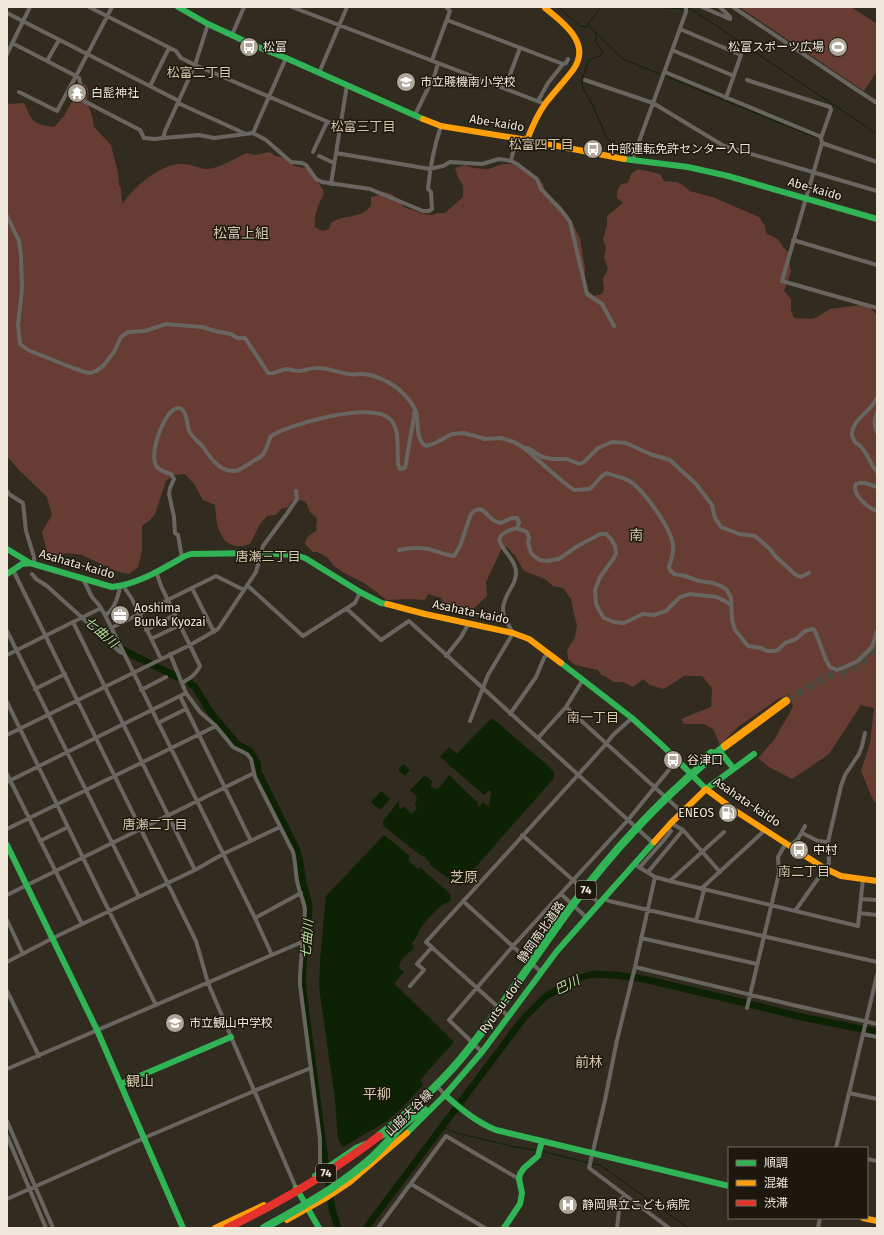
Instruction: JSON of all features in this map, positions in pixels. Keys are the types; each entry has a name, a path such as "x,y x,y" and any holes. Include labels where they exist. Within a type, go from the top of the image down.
{"main road":[{"name":"Abe-kaido","path":"178,7 208,24 254,45 441,126 527,140 632,161 688,167 711,172 877,219"},
{"path":"527,140 542,102 574,69 578,63 580,52 578,41 568,27 545,7"},
{"name":"Asahata-kaido","path":"7,549 32,563 112,588 122,587 191,554 261,553 295,555 305,558 360,592 381,603 513,633 529,639 632,718 706,789 734,810 826,869 841,876 877,881"},
{"path":"10,572 22,564 32,563"},
{"name":"静岡南北道路","path":"416,1106 476,1039 512,991 575,901 634,830 674,790 702,765 733,740 787,703"},
{"path":"689,772 713,752 724,755 734,770"},
{"name":"Ryutsu-dori","path":"447,1097 482,1052 540,971 586,917 637,866 653,843 682,812 706,789 754,754"},
{"path":"7,845 97,1030 183,1228"},
{"path":"121,1084 231,1037"},
{"path":"447,1097 484,1126 496,1130 541,1144 728,1186"},
{"name":"山脇大谷線","path":"296,1188 356,1148 400,1128 447,1097"},
{"name":"山脇大谷線","path":"308,1209 350,1182 374,1163 447,1097"},
{"name":"74","path":"227,1228 257,1213 324,1174 381,1134 416,1106"},
{"name":"74","path":"264,1228 308,1204 351,1176 389,1141 416,1106"},
{"path":"504,1228 520,1204 522,1193 519,1179 522,1171 538,1156 541,1144"},
{"path":"296,1188 318,1228"},
{"name":"74","path":"215,1228 238,1218 296,1188"},
{"name":"74","path":"271,1228 308,1209"}],"street":[{"path":"7,54 30,7"},
{"path":"89,7 176,51 181,58 194,65 340,127"},
{"path":"19,92 57,112 112,7"},
{"path":"232,35 244,7"},
{"path":"292,7 542,102 548,83 563,64 566,64 568,59"},
{"path":"319,73 347,7"},
{"path":"432,60 450,11 446,7"},
{"path":"702,7 730,19 728,14 720,7"},
{"path":"734,7 877,103"},
{"path":"632,161 665,72 686,9"},
{"path":"7,13 150,86 178,102 247,134"},
{"path":"447,20 563,64"},
{"path":"163,138 194,65 208,24"},
{"path":"680,29 741,55 726,98"},
{"path":"47,61 58,40"},
{"path":"12,42 76,76 78,78 84,101 140,130 144,138 155,140 199,135 214,138 253,133 266,140 291,162 306,165 316,179 322,182 370,189 417,210 429,211 432,209 431,192 428,189 430,168 435,144 441,126"},
{"path":"150,86 169,48"},
{"path":"505,88 520,48"},
{"path":"672,50 734,76"},
{"path":"253,133 286,58"},
{"path":"415,115 435,74 438,63"},
{"path":"665,72 819,136 822,141 877,162"},
{"path":"585,80 653,103 724,146 877,191"},
{"path":"747,80 830,107 831,110 782,281 877,308"},
{"path":"331,184 347,85"},
{"path":"313,152 327,122"},
{"path":"511,161 516,139"},
{"path":"336,153 430,168 443,166 450,162 482,164 499,159 511,161 517,164 537,179 541,189 570,222 587,294 602,304 614,326"},
{"path":"319,156 334,163"},
{"path":"7,216 19,241 22,289 18,325 20,344 28,350 73,368 91,373 103,366 114,352 121,337 128,332 145,331 166,324 202,327 215,332 231,334 237,338 245,338 268,372 271,374 286,369 298,371 318,368 333,370 349,375 362,374 373,376 391,384 406,396 415,410 418,432 423,444 426,446 452,434 464,433 485,439 501,438 514,442 524,448 574,490 589,489 607,473 633,484 660,516 671,534 673,546 669,567 671,572 721,586 727,590 730,598 732,620 735,630 748,646 761,648 767,651 778,650 785,643 796,639 805,631 813,629 830,667 837,670 858,661 872,647 877,631"},
{"path":"793,240 877,265"},
{"path":"877,398 872,407 854,425 852,431 855,442 862,447 872,466 877,472"},
{"path":"182,558 169,494 174,479 172,474 158,469 154,458 158,436 170,412 174,409 178,408 183,410 186,416 189,431 200,443 214,463 221,467 233,470 239,470 264,455 271,436 283,429 318,418 342,414 383,414 391,420 396,431 398,464 400,469 402,469 404,468 414,417 411,403"},
{"path":"877,413 874,421 877,432"},
{"path":"524,448 528,448 542,457 567,459 579,464 584,462 598,448 612,442 626,443 650,454 670,460 696,484 712,504 715,518 721,527 739,534 755,536 798,577 808,573"},
{"path":"877,487 860,483 856,484 855,487 860,498 867,506 877,511"},
{"path":"7,491 22,504 26,531 34,557 32,563"},
{"path":"7,735 214,632 220,626 258,567 263,546 297,499 296,491"},
{"path":"399,550 416,548 428,549 454,556 460,546 471,514 479,509 494,521 501,523 512,518 517,518 519,522 517,528"},
{"path":"470,721 490,670 513,633 505,617 502,605 513,584 516,573 514,564 500,541 500,538 502,534 514,528 527,532 531,553 539,560 548,561 559,558 600,534 606,534 615,546 616,553 596,584 595,598 598,610 604,618 614,622 624,623 642,614 654,615 666,611 680,597 690,594 717,597 730,604"},
{"path":"156,571 167,600 200,666 194,676 182,683"},
{"path":"10,572 46,636 196,940 208,982 296,1188"},
{"path":"32,574 120,652 124,653"},
{"path":"111,628 216,576 244,590"},
{"path":"83,579 92,597 105,615 272,955"},
{"path":"247,585 304,636 355,603 360,592"},
{"path":"105,615 111,612 122,587 132,599 161,659"},
{"path":"192,588 214,632"},
{"path":"7,655 101,608"},
{"path":"347,609 381,640 409,621 412,611"},
{"path":"146,630 175,615"},
{"path":"409,621 653,843"},
{"path":"73,622 195,870"},
{"path":"446,656 461,637 469,623"},
{"path":"151,639 180,625"},
{"path":"7,631 139,897"},
{"path":"510,714 536,677 544,658 548,653"},
{"path":"170,654 186,693 200,712 216,726 233,746 247,754 253,765 254,773 296,861 298,884 304,901 305,910 300,985 320,1139 321,1172"},
{"path":"36,689 64,674"},
{"path":"142,690 166,677"},
{"path":"538,738 566,707 582,681"},
{"path":"8,781 186,693"},
{"path":"180,696 252,841"},
{"path":"7,702 156,1005"},
{"path":"566,707 682,812"},
{"path":"158,723 186,709"},
{"path":"508,1016 426,942 613,735 632,718"},
{"path":"7,830 216,726"},
{"path":"795,911 829,864 828,842 841,786 845,775 859,754 865,733"},
{"path":"482,1052 449,1020 513,946 628,820 677,760"},
{"path":"447,1097 435,1084 472,1042 582,887 635,826 689,772"},
{"path":"7,896 254,773"},
{"path":"7,774 8,781 30,818 82,924"},
{"path":"669,825 683,830 720,872"},
{"path":"669,825 671,831 664,840 637,866 655,877 702,890 858,926 863,879"},
{"path":"747,1008 770,905 779,872 778,857 788,844 798,839 805,826"},
{"path":"40,841 68,827"},
{"path":"7,962 280,827"},
{"path":"648,872 683,830"},
{"path":"696,921 702,890 765,830"},
{"path":"670,881 724,832"},
{"path":"802,833 818,842 828,842"},
{"path":"522,835 582,887 601,901 609,901 877,962"},
{"path":"655,877 605,1100 588,1168 669,1228"},
{"path":"255,918 301,893"},
{"path":"561,894 586,917"},
{"path":"861,899 877,900"},
{"path":"463,901 540,971"},
{"path":"859,913 877,915"},
{"path":"7,920 23,954"},
{"path":"641,938 757,964"},
{"path":"7,1069 302,942"},
{"path":"410,986 424,970 417,964 432,947"},
{"path":"635,967 877,1024"},
{"path":"836,1147 877,975"},
{"path":"7,991 39,1056"},
{"path":"863,1034 877,1037"},
{"path":"7,1199 144,1138 311,1068"},
{"path":"849,1093 877,1099"},
{"path":"7,1121 53,1228"},
{"path":"7,1136 46,1228"},
{"path":"378,1228 446,1136 519,1179"},
{"path":"411,1184 485,1228"},
{"path":"617,1228 620,1201 625,1195"}],"shaded area":[{"name":"松富スポーツ広場","path":"739,7 851,7 877,24 877,71 864,91"},
{"path":"85,84 88,89 87,102 94,127 111,145 118,173 119,185 121,188 122,204 140,184 164,168 184,164 208,169 222,165 247,153 255,155 270,152 275,156 286,158 294,166 311,171 324,194 315,219 315,227 322,231 329,229 331,223 337,220 362,213 371,206 371,197 383,192 392,194 404,207 424,214 432,215 437,213 445,213 463,197 463,186 455,168 465,165 473,168 488,169 503,164 511,164 530,171 543,184 546,195 559,204 569,217 580,238 585,269 584,278 587,290 594,296 602,294 604,289 603,279 608,269 604,257 606,248 603,239 607,225 607,216 623,203 617,198 617,191 621,184 628,183 631,174 638,169 660,174 664,181 677,182 690,191 715,198 759,217 765,226 766,234 778,240 789,253 791,271 784,291 791,299 791,311 794,318 811,319 830,309 861,305 870,308 875,313 877,318 877,804 873,800 861,771 870,743 874,708 861,705 829,754 792,779 769,767 758,758 774,740 793,707 790,694 778,699 738,727 720,745 713,729 704,724 684,724 681,719 711,707 712,688 702,676 684,676 664,689 650,685 643,679 633,687 623,682 614,682 601,675 598,670 575,665 568,659 567,650 575,637 577,625 571,599 563,588 553,586 545,579 523,570 516,557 507,547 502,548 486,582 487,596 470,612 460,610 443,603 442,598 428,594 425,600 387,600 364,583 334,566 328,558 318,552 313,552 305,544 306,539 317,531 317,518 310,512 306,502 301,500 292,501 288,507 281,509 276,515 267,516 260,524 250,544 237,546 226,541 222,536 217,524 215,505 203,500 194,484 185,474 174,475 166,481 155,514 142,526 142,550 138,567 129,574 116,571 82,555 66,553 58,557 51,558 47,552 42,532 52,515 47,497 18,469 7,456 7,104 24,103 34,121 41,125 54,127 64,116 81,85"},
{"path":"492,718 546,764 554,772 554,778 459,886 430,865 425,857 420,855 385,827 383,825 383,821 399,801 399,807 402,809 404,806 411,814 417,808 415,804 417,797 410,790 425,775 432,781 431,787 435,789 439,788 449,775 478,803 478,807 483,802 489,806 490,790 484,795 440,757 449,747 457,754"},
{"path":"403,764 410,770 405,776 398,770"},
{"path":"381,791 390,799 380,810 371,802"},
{"path":"384,835 410,856 408,860 418,869 420,867 450,894 451,900 442,905 420,929 412,943 414,948 402,959 400,963 399,968 404,972 395,982 396,985 454,1042 420,1080 423,1085 402,1108 387,1121 343,1147 338,1139 335,1100 319,987 326,896"}],"waterway":[{"path":"558,7 580,26 586,27 601,7"},
{"path":"655,7 684,9"},
{"path":"687,9 691,9 877,134"},
{"path":"588,25 623,59 662,75"},
{"path":"596,33 596,42 603,53 602,55 589,60 582,79 582,86 593,106 607,138 616,147"},
{"path":"665,76 817,138"},
{"name":"七曲川","path":"109,640 119,648 177,677"},
{"name":"七曲川","path":"190,683 195,687 211,713 237,744 250,751 257,763 258,772 296,848 300,862 303,883 309,905 303,962 303,990 332,1209 338,1228"},
{"name":"巴川","path":"366,1228 523,1019 546,996 579,978 593,974 644,979 797,1016 877,1032"},
{"path":"442,1127 453,1132 515,1147 536,1150"},
{"path":"541,1151 589,1163"},
{"path":"592,1164 600,1165 687,1227 691,1228"}],"tunnel":[{"path":"858,659 877,650"},
{"path":"840,673 866,660"},
{"path":"786,701 844,667"}],"traffic: fast":[{"path":"178,7 208,24 253,45 286,58 423,119"},
{"path":"624,159 688,167 728,176 877,219"},
{"path":"7,549 30,563 112,587 132,583 191,554 261,553 295,555 305,558 360,592 381,603 387,604"},
{"path":"7,574 22,564 30,563"},
{"path":"561,663 632,718 664,747 706,789 754,754"},
{"path":"379,1136 421,1100 459,1061 504,1003 574,903 608,860 664,800 725,746"},
{"path":"702,760 711,752 722,754 734,769"},
{"path":"407,1133 445,1095 482,1052 557,951 654,842"},
{"path":"7,845 97,1030 183,1228"},
{"path":"121,1084 231,1037"},
{"path":"445,1095 475,1119 496,1130 728,1186"},
{"path":"381,1136 400,1128 425,1109"},
{"path":"264,1228 315,1199 352,1174 370,1160 388,1142 410,1116"},
{"path":"504,1228 520,1204 522,1193 519,1179 520,1174 524,1168 538,1156 542,1141"},
{"path":"315,1176 356,1148 365,1144"},
{"path":"296,1188 308,1208"},
{"path":"308,1209 319,1228"}],"traffic: slow":[{"path":"527,140 542,108 573,70 578,60 578,43 567,27 545,8 546,7"},
{"path":"423,119 441,126 527,140 624,159"},
{"path":"387,604 425,614 513,633 529,639 561,663"},
{"path":"725,746 786,701"},
{"path":"654,842 706,789 734,810 824,868 841,876 877,881"},
{"path":"287,1220 326,1198 350,1182 407,1133"},
{"path":"215,1228 264,1205"},
{"path":"868,1219 877,1221"}],"traffic: jam":[{"path":"227,1228 306,1186 379,1136"}],"place":[{"name":"松富","path":"249,47"},
{"name":"松富スポーツ広場","path":"838,47"},
{"name":"市立賤機南小学校","path":"406,82"},
{"name":"白髭神社","path":"77,93"},
{"name":"中部運転免許センター入口","path":"593,149"},
{"name":"Aoshima Bunka Kyozai","path":"120,615"},
{"name":"谷津口","path":"673,760"},
{"name":"ENEOS","path":"728,813"},
{"name":"中村","path":"799,850"},
{"name":"市立観山中学校","path":"175,1023"},
{"name":"静岡県立こども病院","path":"568,1205"}],"district":[{"name":"松富二丁目","path":"199,72"},
{"name":"松富三丁目","path":"363,126"},
{"name":"松富四丁目","path":"541,144"},
{"name":"松富上組","path":"241,233"},
{"name":"南","path":"636,535"},
{"name":"唐瀬三丁目","path":"268,556"},
{"name":"南一丁目","path":"593,717"},
{"name":"唐瀬二丁目","path":"155,824"},
{"name":"南二丁目","path":"804,871"},
{"name":"芝原","path":"464,877"},
{"name":"前林","path":"589,1062"},
{"name":"観山","path":"140,1081"},
{"name":"平柳","path":"377,1094"}]}
